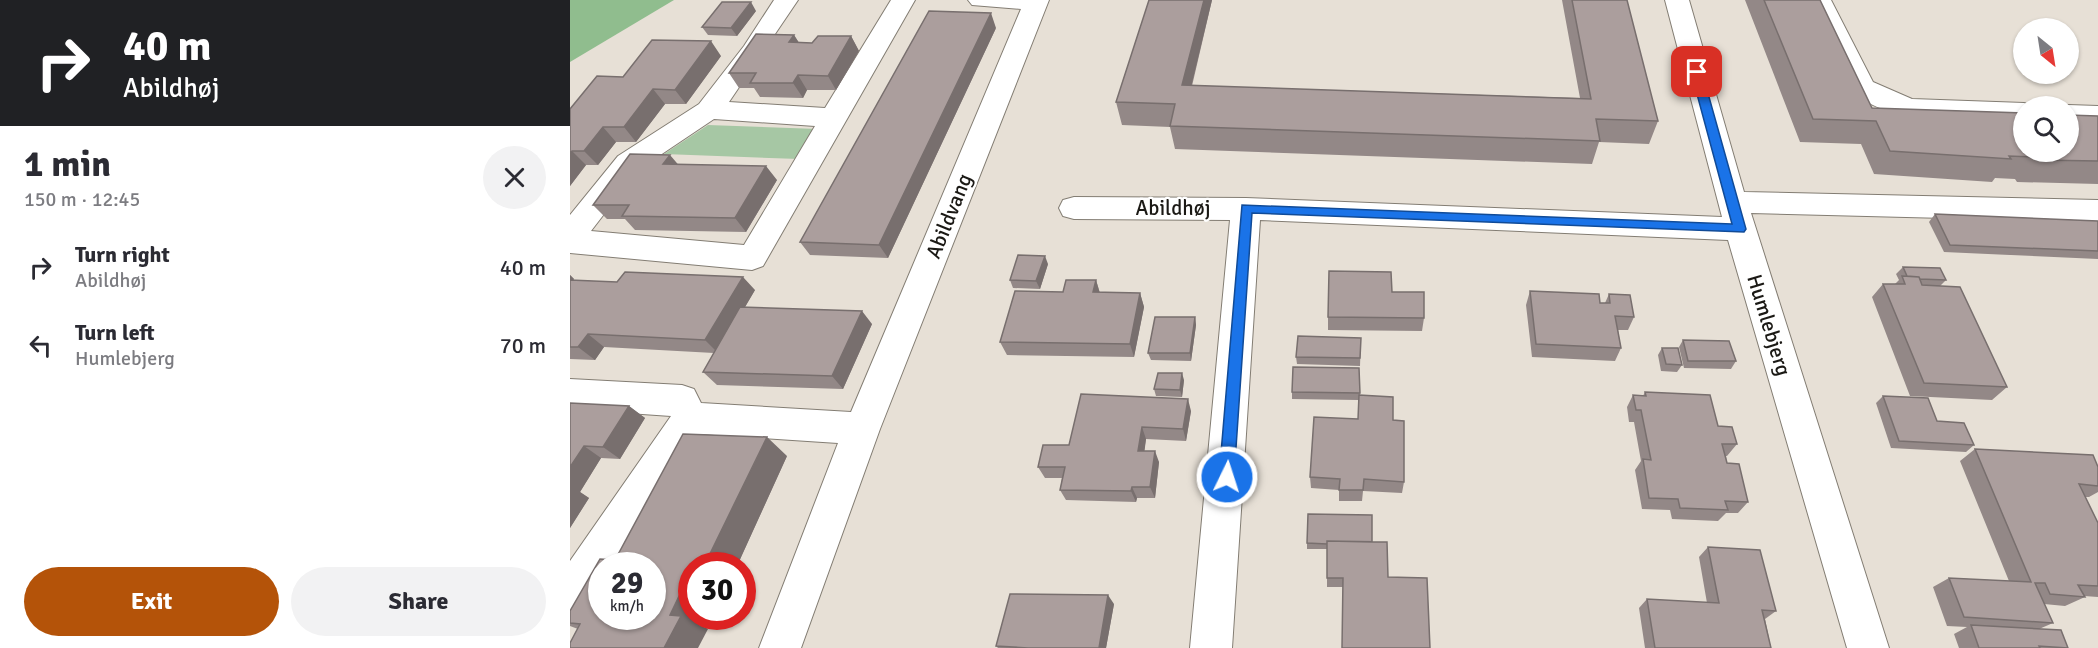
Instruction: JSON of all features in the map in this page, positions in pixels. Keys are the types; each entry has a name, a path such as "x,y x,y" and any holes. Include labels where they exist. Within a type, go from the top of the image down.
{"street":[{"path":"570,237 628,163 709,110 753,51 786,0"},
{"path":"570,242 752,258 903,0"},
{"name":"Abildvang","path":"780,648 862,429 1036,1 980,0"},
{"name":"Humlebjerg","path":"1677,0 1736,215 1868,648"},
{"path":"1819,0 1863,87 1893,103 1912,108 2013,112"},
{"path":"709,110 833,118"},
{"path":"2079,114 2098,115"},
{"name":"Abildhøj","path":"1074,208 1246,208 1736,215 2098,211"},
{"path":"1211,648 1227,477 1246,208"},
{"path":"570,394 682,400 690,418"},
{"path":"690,418 862,429"},
{"path":"570,596 690,418"}],"green space":[{"path":"570,0 674,0 570,62"},
{"path":"708,125 818,129 799,159 664,154"}],"building":[{"path":"1149,0 1204,0 1182,85 1591,99 1572,0 1627,0 1658,121 1596,119 1600,141 1170,126 1175,104 1116,102"},
{"path":"1764,0 1820,0 1872,108 2013,113 2013,156 2009,156 2011,159 1890,151 1876,121 1813,119"},
{"path":"722,2 751,2 731,28 702,27"},
{"path":"929,11 991,13 879,245 800,242"},
{"path":"756,34 794,35 789,42 812,43 818,36 851,36 828,76 798,75 793,83 750,83 756,73 729,73"},
{"path":"652,40 711,41 675,90 653,89 624,127 603,127 584,151 570,153 570,109 597,76 623,77"},
{"path":"2079,115 2098,116 2098,161 2079,161"},
{"path":"630,154 670,155 663,164 766,166 735,218 622,216 629,205 593,205"},
{"path":"1935,214 2098,221 2098,251 1950,245"},
{"path":"1018,255 1045,256 1036,281 1010,280"},
{"path":"1903,267 1940,268 1946,280 1907,276"},
{"path":"1329,271 1391,272 1392,292 1424,292 1424,318 1328,317"},
{"path":"625,272 743,277 705,340 588,334 578,347 570,347 570,280 617,282"},
{"path":"1902,276 1919,277 1922,285 1960,287 2007,387 1924,383 1883,284 1905,284"},
{"path":"1066,280 1096,280 1093,292 1140,293 1130,344 1000,342 1015,291 1063,292"},
{"path":"1530,291 1599,294 1600,303 1610,303 1609,294 1630,295 1634,317 1615,316 1621,348 1536,344"},
{"path":"740,307 862,311 832,376 703,372"},
{"path":"1155,317 1195,317 1190,353 1148,353"},
{"path":"1298,336 1361,338 1360,358 1296,357"},
{"path":"1683,340 1729,341 1736,361 1688,361"},
{"path":"1662,348 1678,348 1682,365 1666,364"},
{"path":"1293,367 1359,368 1360,393 1292,392"},
{"path":"1158,373 1182,373 1180,390 1154,389"},
{"path":"1645,392 1710,395 1718,426 1732,427 1737,444 1722,444 1727,463 1739,464 1748,502 1725,501 1728,510 1680,508 1678,499 1649,498 1643,459 1651,460 1641,410 1636,410 1633,395 1646,396"},
{"path":"1081,394 1188,399 1183,429 1142,427 1138,451 1155,451 1150,487 1132,487 1131,491 1060,490 1065,467 1038,467 1043,445 1069,445"},
{"path":"1359,395 1393,397 1393,420 1404,421 1404,482 1364,479 1363,490 1339,490 1340,479 1310,477 1314,417 1358,419"},
{"path":"1883,396 1928,398 1937,421 1964,423 1974,445 1899,441"},
{"path":"570,403 629,406 603,447 584,446 570,467"},
{"path":"683,434 767,437 711,552 678,552 678,598 670,615 678,616 678,622 664,648 570,648 570,643 580,624 570,623 570,611 588,580 588,630 666,630 666,552 619,552"},
{"path":"1975,449 2093,455 2098,467 2098,486 2079,484 2098,523 2098,586 2078,585 2085,597 2050,594 2045,583 2035,583 2053,623 1964,617 1949,578 2031,582"},
{"path":"1308,514 1372,515 1372,542 1307,543"},
{"path":"1327,541 1387,542 1388,577 1427,578 1430,648 1342,648 1343,578 1327,578"},
{"path":"1708,547 1760,550 1776,611 1762,610 1771,648 1655,648 1647,599 1719,603"},
{"path":"1010,594 1108,595 1099,648 996,646"},
{"path":"1971,625 2061,630 2068,648 2039,646 2040,648 1979,648"}],"route":[{"path":"1227,477 1246,208 1740,229 1697,72"}]}
